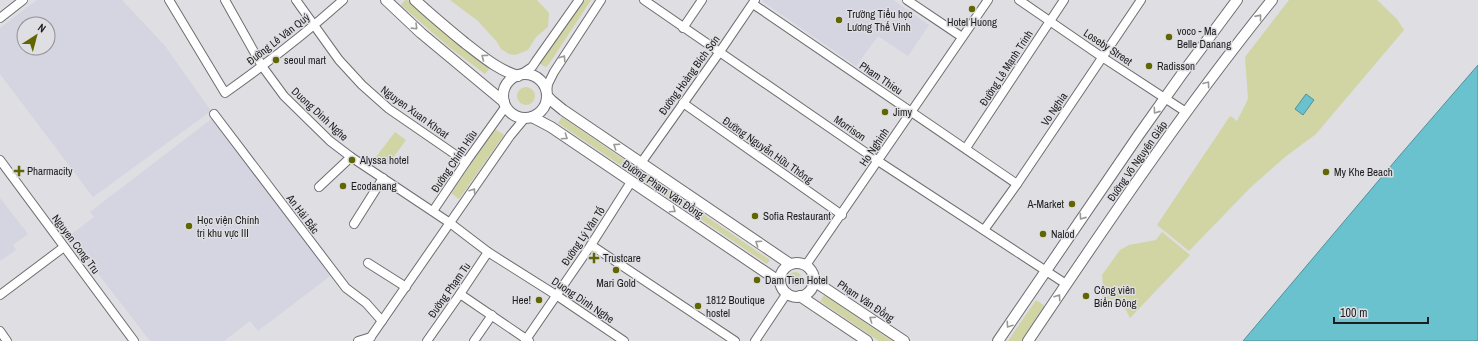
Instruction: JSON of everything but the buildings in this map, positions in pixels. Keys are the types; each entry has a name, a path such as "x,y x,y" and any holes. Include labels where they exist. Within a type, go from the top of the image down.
{"main road":[{"path":"386,0 421,33 505,104 514,115 528,118 541,111 546,101 547,94 545,87 537,78 526,75 513,78 506,86 504,91 505,104"},
{"path":"415,0 442,24 489,61 502,70 519,76"},
{"name":"Đường Võ Nguyên Giáp","path":"998,341 1045,270 1165,98 1237,0"},
{"name":"Đường Võ Nguyên Giáp","path":"1028,341 1103,229 1186,112 1272,0"},
{"name":"Đường Phạm Văn Đồng","path":"547,94 552,101 563,110 790,264"},
{"name":"Đường Phạm Văn Đồng","path":"528,118 551,127 780,282"},
{"path":"800,263 806,265 813,275 814,281 811,289 804,295 791,296 782,288 780,282 781,274 790,264 800,263"},
{"name":"Phạm Văn Đồng","path":"814,281 904,341"},
{"path":"800,296 867,341"}],"street":[{"path":"0,18 23,0"},
{"name":"Đường Lê Văn Quý","path":"169,0 225,93 314,26 343,0"},
{"name":"Duong Dinh Nghe","path":"224,0 262,66 284,96 330,140 351,157 433,211"},
{"name":"Nguyen Xuan Khoat","path":"296,0 339,60 362,85 389,109 466,162"},
{"path":"519,76 532,67 579,0"},
{"path":"547,94 548,84 554,72 601,0"},
{"path":"683,28 702,0"},
{"path":"907,0 962,37"},
{"name":"Ho Nghinh","path":"806,265 842,215 988,0"},
{"name":"Loseby Street","path":"1019,0 1186,112"},
{"name":"Đường Lê Mạnh Trinh","path":"966,148 1064,0"},
{"name":"Vo Nghia","path":"984,230 1017,184 1141,0"},
{"name":"Morrison","path":"649,1 683,28 878,161 1066,284"},
{"name":"Đường Hoàng Bích Sơn","path":"641,163 754,2"},
{"name":"Pham Thieu","path":"754,2 1017,184"},
{"name":"Đường Nguyễn Hữu Thông","path":"683,103 842,215"},
{"name":"Đường Chính Hữu","path":"433,211 505,104"},
{"name":"An Hải Bắc","path":"214,114 346,288 366,303 382,320"},
{"path":"358,341 369,339 510,136 528,118"},
{"path":"319,187 351,157"},
{"name":"Nguyen Cong Tru","path":"0,160 134,341"},
{"path":"354,224 383,178"},
{"name":"Đường Lý Văn Tố","path":"527,340 591,245 631,182"},
{"path":"433,211 450,223"},
{"name":"Duong Dinh Nghe","path":"450,223 488,252 556,295 624,341"},
{"path":"591,245 735,341"},
{"path":"0,295 64,247"},
{"name":"Đường Phạm Tu","path":"426,341 488,252"},
{"path":"368,263 406,287"},
{"path":"755,341 787,293"},
{"path":"460,294 527,340"},
{"path":"474,341 492,316"}],"shaded area":[{"path":"37,0 122,0 165,46 211,111 93,197 0,74 0,28"},
{"name":"Trường Tiểu học Lương Thế Vinh","path":"893,0 929,25 908,56 878,36 856,66 762,1"},
{"name":"Học viện Chính trị khu vực III","path":"214,117 334,273 258,331 250,321 224,341 150,341 69,236 94,217 90,212"},
{"path":"0,198 28,234 13,245 16,250 0,261"}],"green space":[{"path":"405,0 407,0 458,44 490,68 485,74 449,47 401,5"},
{"path":"450,0 537,0 549,13 548,27 536,37 528,50 515,55 509,54 501,49 497,42 478,21"},
{"path":"580,0 591,0 549,64 546,67 540,64 539,61"},
{"path":"1289,0 1377,0 1397,19 1404,30 1316,134 1285,157 1251,187 1189,251 1157,225 1230,116 1237,121 1248,99 1245,57"},
{"path":"526,87 532,90 535,96 532,102 526,105 520,102 517,96 520,90"},
{"path":"562,117 770,260 767,264 558,123"},
{"path":"495,129 504,135 459,199 451,193"},
{"path":"395,132 406,140 387,166 376,157"},
{"path":"1162,232 1190,255 1130,318 1123,306 1116,300 1107,299 1102,301 1102,275 1120,250 1129,245 1156,240"},
{"path":"795,272 800,274 802,279 800,284 795,286 790,284 788,279 790,274"},
{"path":"824,295 892,341 879,341 820,301"},
{"path":"1036,300 1045,306 1021,341 1008,341"}],"water":[{"path":"1478,65 1478,341 1243,341 1401,154"},
{"path":"1306,94 1314,100 1303,115 1295,109"}],"place":[{"name":"Hotel Huong","path":"972,9"},
{"name":"Trường Tiểu học Lương Thế Vinh","path":"839,20"},
{"name":"voco - Ma Belle Danang","path":"1169,37"},
{"name":"seoul mart","path":"276,60"},
{"name":"Radisson","path":"1149,66"},
{"name":"Jimy","path":"885,112"},
{"name":"Alyssa hotel","path":"352,160"},
{"name":"Pharmacity","path":"19,171"},
{"name":"My Khe Beach","path":"1326,172"},
{"name":"Ecodanang","path":"343,186"},
{"name":"A-Market","path":"1072,204"},
{"name":"Sofia Restaurant","path":"755,216"},
{"name":"Học viện Chính trị khu vực III","path":"189,226"},
{"name":"Nalod","path":"1043,234"},
{"name":"Trustcare","path":"594,258"},
{"name":"Mari Gold","path":"616,270"},
{"name":"Dam Tien Hotel","path":"757,280"},
{"name":"Công viên Biển Đông","path":"1086,296"},
{"name":"Hee!","path":"539,300"},
{"name":"1812 Boutique hostel","path":"698,306"}]}
